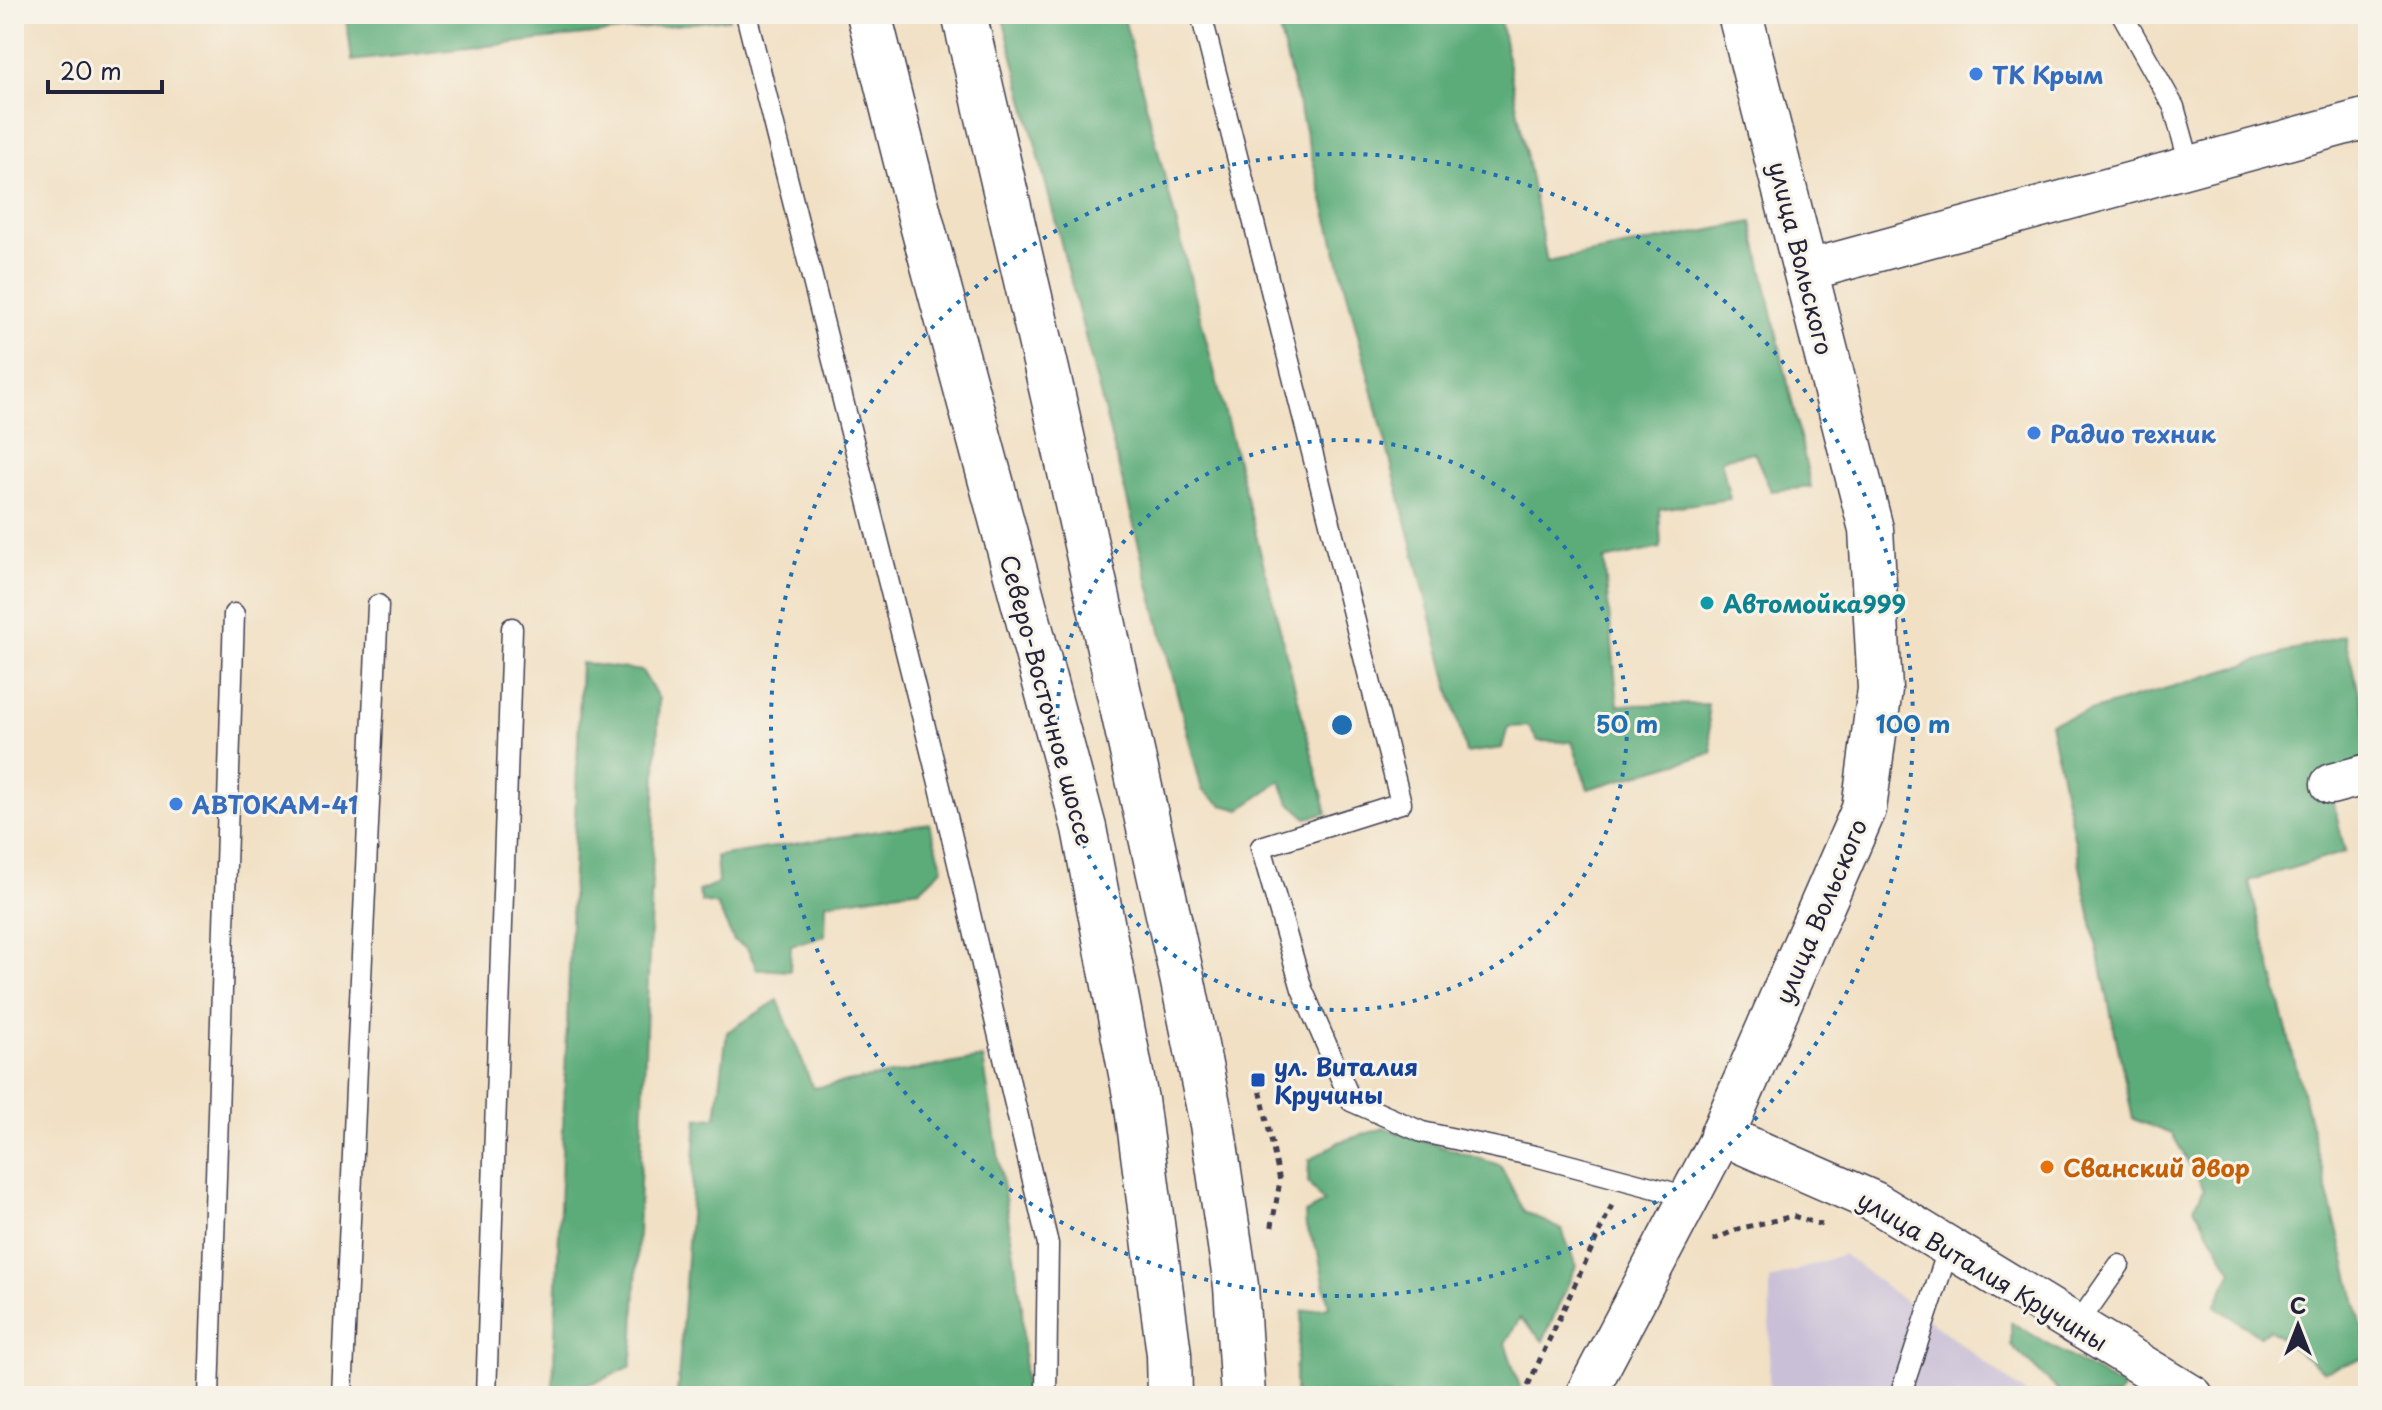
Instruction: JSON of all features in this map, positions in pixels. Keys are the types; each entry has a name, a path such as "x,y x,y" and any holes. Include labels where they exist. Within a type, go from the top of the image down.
{"main road":[{"name":"Северо-Восточное шоссе","path":"869,14 924,233 1084,828 1136,1100 1169,1354 1170,1396"},
{"path":"964,14 1059,424 1212,1124 1236,1286 1243,1396"},
{"name":"улица Вольского","path":"1722,1135 1864,809 1880,689 1871,529 1740,14"}],"street":[{"path":"1805,271 2368,118"},
{"name":"улица Вольского","path":"1585,1396 1689,1222 1722,1135"},
{"name":"улица Виталия Кручины","path":"1722,1135 1875,1202 2193,1396"}],"lane":[{"path":"746,14 940,787 1048,1244 1046,1396"},
{"path":"1201,14 1401,803 1261,847 1302,989 1351,1101 1422,1132 1535,1156 1689,1222"},
{"path":"2122,14 2174,107 2190,165"},
{"path":"342,1396 378,605"},
{"path":"209,1396 234,614"},
{"path":"486,1396 512,628"},
{"path":"1900,1396 1949,1247"},
{"path":"2077,1325 2119,1265"}],"path":[{"path":"1523,1396 1613,1202 1689,1222 1714,1239"},
{"path":"1714,1239 1738,1229 1793,1216 1831,1227"},
{"path":"1689,1222 1714,1239"}],"shaded area":[{"path":"1843,1254 2029,1396 1769,1396 1770,1280"}],"green space":[{"path":"346,14 728,14 729,19 352,61"},
{"path":"1002,14 1123,14 1327,813 1307,818 1289,802 1280,781 1240,810 1222,805 1202,790"},
{"path":"1275,14 1499,14 1547,262 1752,222 1811,487 1771,491 1754,452 1721,459 1730,499 1659,509 1661,548 1604,560 1618,705 1707,704 1712,753 1588,789 1572,742 1538,741 1528,726 1508,727 1502,748 1466,753"},
{"path":"2344,635 2368,726 2368,781 2331,791 2345,852 2249,881 2368,1351 2368,1357 2324,1371 2270,1330 2260,1336 2215,1306 2232,1271 2194,1207 2204,1189 2172,1134 2133,1119 2050,723"},
{"path":"581,663 642,671 659,699 631,1366 594,1382 553,1387"},
{"path":"929,823 943,868 921,889 826,903 825,936 791,945 790,971 757,969 747,948 734,941 717,905 702,902 698,891 718,883 716,856"},
{"path":"778,1000 813,1088 983,1058 1022,1306 1025,1396 677,1396 697,1119 716,1117 727,1032"},
{"path":"1384,1128 1500,1165 1524,1211 1562,1230 1576,1266 1543,1341 1520,1318 1505,1343 1521,1396 1295,1396 1295,1370 1303,1311 1329,1307 1318,1252 1306,1227 1305,1213 1324,1203 1308,1183 1309,1160 1339,1142"},
{"path":"2011,1322 2123,1388 2118,1396 2064,1396 2011,1345"}],"place":[{"name":"ТК Крым","path":"1976,74"},
{"name":"Радио техник","path":"2034,433"},
{"name":"Автомойка999","path":"1707,603"},
{"name":"АВТОКАМ-41","path":"176,804"},
{"name":"ул. Виталия Кручины","path":"1258,1080"},
{"name":"Сванский двор","path":"2047,1167"}]}
